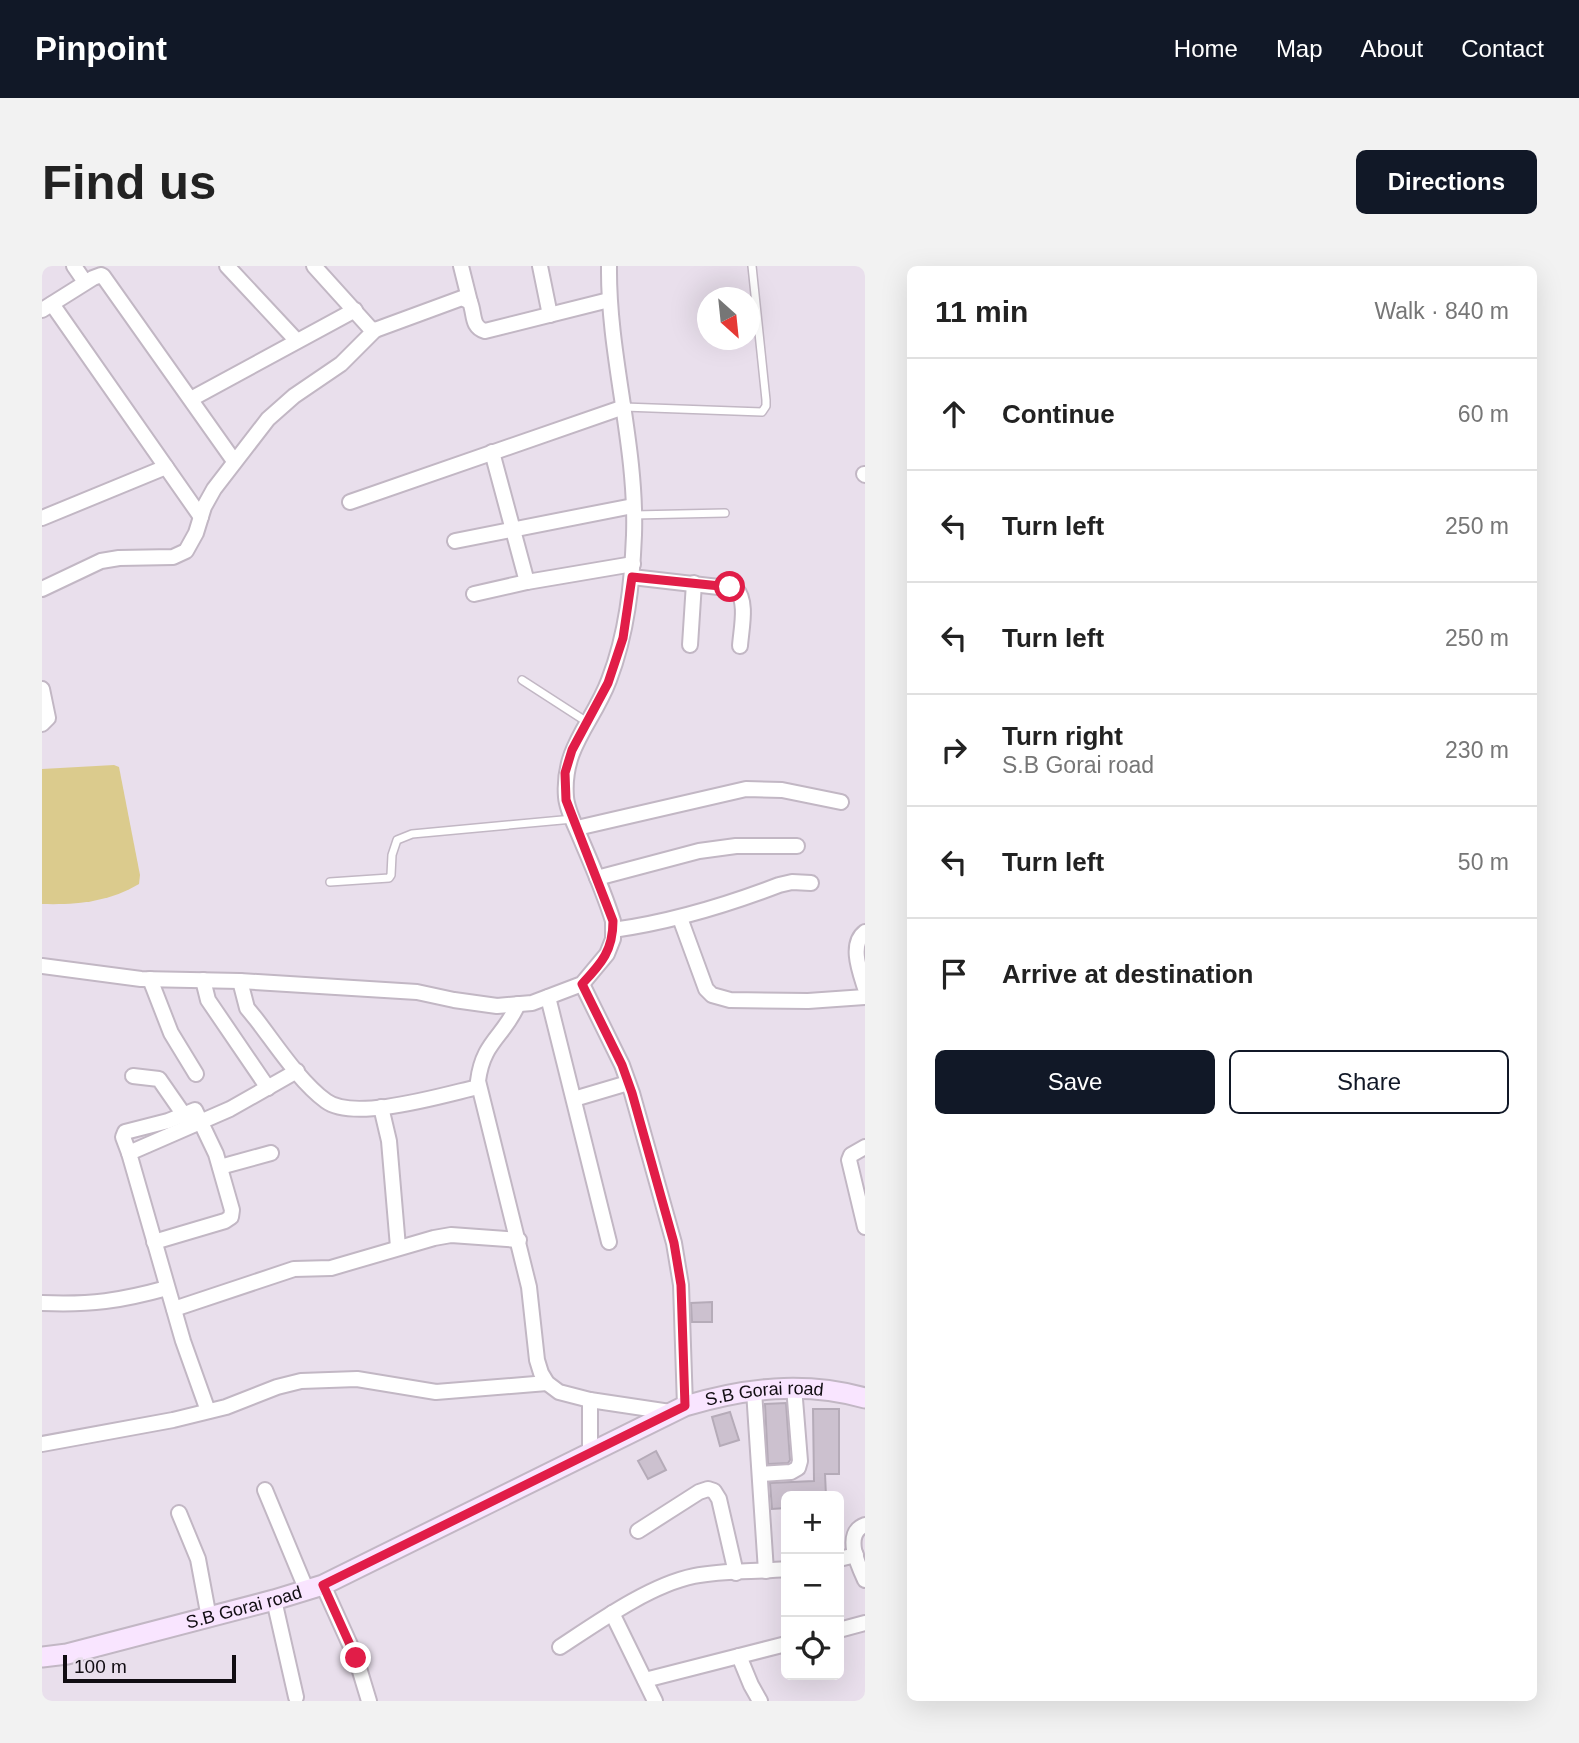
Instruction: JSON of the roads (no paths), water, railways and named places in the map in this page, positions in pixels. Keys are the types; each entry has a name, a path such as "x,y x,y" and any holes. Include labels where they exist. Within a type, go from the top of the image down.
{"street":[{"path":"74,266 85,282"},
{"path":"227,266 298,341"},
{"path":"314,266 370,328 375,330"},
{"path":"461,266 475,324 485,331 609,300"},
{"path":"540,266 550,315"},
{"path":"42,966 150,979 240,981 417,992 497,1006 532,1003 582,984 607,954 613,939 613,921 566,800 565,773 572,750 608,683 623,638 632,571 631,455 609,300 609,266"},
{"path":"201,517 47,307 97,275 103,276 234,461"},
{"path":"42,589 101,561 180,555 191,544 214,489 234,461 279,409 341,364 375,330 453,300 462,298 470,302"},
{"path":"191,399 355,310"},
{"path":"350,502 624,407"},
{"path":"492,453 527,582"},
{"path":"42,518 166,467"},
{"path":"455,541 633,510"},
{"path":"474,594 527,582 632,571 730,587 740,592 740,646"},
{"path":"690,645 694,583"},
{"path":"42,689 48,718 42,724"},
{"path":"575,824 746,789 782,790 841,802"},
{"path":"597,878 699,851 736,846 797,846"},
{"path":"613,930 680,919 779,885 792,882 811,883"},
{"path":"680,919 706,989 721,999 808,1001 865,997"},
{"path":"865,932 857,944 857,959 865,988"},
{"path":"150,979 171,1033 196,1074"},
{"path":"202,980 208,1000 268,1088"},
{"path":"240,981 247,1008 316,1093 339,1108 369,1110 478,1087"},
{"path":"518,1004 512,1018 482,1056 478,1087 519,1240 529,1287 537,1360 547,1383 559,1392 590,1400 678,1409 681,1285 674,1243 628,1083 582,984"},
{"path":"548,997 609,1242"},
{"path":"129,1153 202,1122 297,1071"},
{"path":"133,1076 162,1081 184,1115"},
{"path":"574,1099 628,1083"},
{"path":"381,1107 389,1141 398,1247"},
{"path":"154,1242 231,1217 232,1210 220,1167 195,1110 125,1132 123,1137 167,1288 208,1411"},
{"path":"865,1147 849,1160 865,1227"},
{"path":"220,1167 271,1153"},
{"path":"174,1309 294,1269 331,1268 398,1247 451,1235 519,1240"},
{"path":"42,1303 109,1302 167,1288"},
{"path":"42,1444 208,1411 301,1381 357,1379 436,1392 547,1383"},
{"path":"760,1474 791,1472 799,1468 794,1387"},
{"name":"S.B Gorai road","path":"42,1657 67,1654 315,1588 678,1409 716,1397 794,1387 865,1398"},
{"path":"754,1391 766,1571"},
{"path":"590,1400 590,1452"},
{"path":"638,1531 699,1492 708,1489 715,1491 736,1573"},
{"path":"265,1490 315,1588 356,1658 369,1701"},
{"path":"179,1513 198,1559 209,1618"},
{"path":"865,1525 858,1527 854,1534 856,1555 865,1580"},
{"path":"844,1558 856,1555"},
{"path":"561,1647 612,1613 671,1583 690,1577 781,1570"},
{"path":"274,1600 296,1698"},
{"path":"612,1613 655,1701"},
{"path":"844,1629 865,1623"},
{"path":"645,1680 781,1645"},
{"path":"739,1656 760,1701"}],"lane":[{"path":"624,407 762,412 766,400 752,266"},
{"path":"633,510 725,513"},
{"path":"523,680 587,722"},
{"path":"330,882 389,878 393,848 397,841 412,834 575,824"}]}
